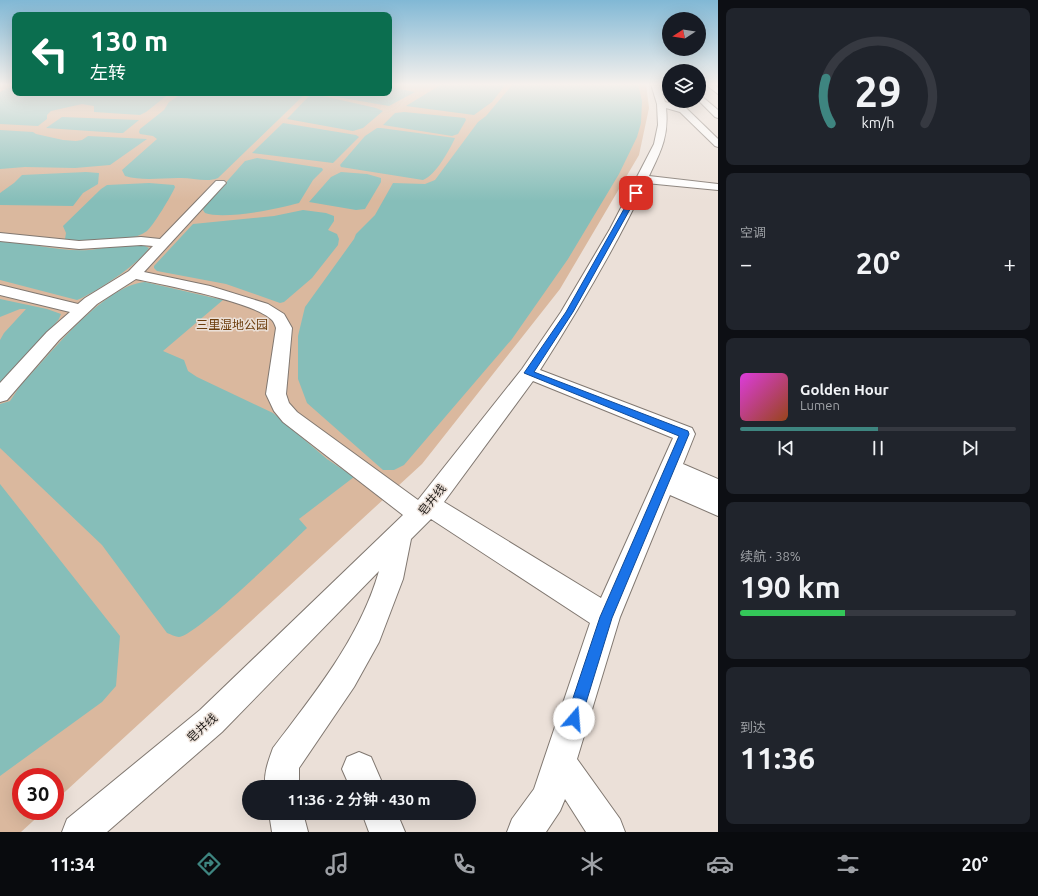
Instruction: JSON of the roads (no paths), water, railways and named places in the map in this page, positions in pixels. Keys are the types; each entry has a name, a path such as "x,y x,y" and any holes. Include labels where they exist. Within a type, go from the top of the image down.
{"street":[{"name":"皂井线","path":"80,832 211,721 424,510 529,373 569,312 617,229 643,179 659,144 663,123"},
{"path":"696,123 718,144"},
{"path":"643,179 718,187"},
{"path":"0,395 53,336 81,310 109,289 134,274 220,183"},
{"path":"0,237 21,237 95,246 150,241 156,242 160,246"},
{"path":"134,274 182,284 228,296 271,311 278,316 283,322 284,328 276,394 281,406 290,417 424,510 606,617"},
{"path":"0,290 81,310"},
{"path":"525,832 548,799 606,617 684,434 529,373"},
{"path":"667,475 718,489"},
{"path":"667,475 718,506"},
{"path":"282,780 281,773 285,760 352,664 372,625 388,585 400,534"},
{"path":"560,762 607,832"},
{"path":"287,820 290,832"},
{"path":"382,820 388,832"}],"water":[{"path":"0,123 42,123 38,126"},
{"path":"54,123 136,123 123,133 46,128"},
{"path":"148,123 275,123 218,178 209,180 183,178 144,179 125,176 122,170 157,139 153,136 140,134 140,129"},
{"path":"283,123 356,135 359,137 333,163 252,153"},
{"path":"308,123 369,123 363,128 353,131"},
{"path":"385,123 464,123 458,134 452,136 383,125"},
{"path":"477,123 641,123 637,137 619,174 568,259 512,339 404,465 394,470 383,470 307,403 298,379 298,336 305,307 354,239 356,234 375,215 393,183 425,184 435,180"},
{"path":"377,128 455,138 438,167 433,173 423,180 341,167 340,165 365,136"},
{"path":"0,130 33,132 63,140 76,141 82,140 88,136 147,139 110,165 75,168 25,167 0,169"},
{"path":"257,158 322,168 323,170 313,180 299,203 265,211 238,214 214,215 205,213 203,210 205,206 245,161"},
{"path":"86,172 99,173 98,184 83,193 73,206 0,205 0,193 22,175"},
{"path":"341,172 367,174 381,178 381,182 365,209 356,210 309,202 331,177"},
{"path":"149,183 174,185 175,187 162,210 147,231 130,238 119,240 95,242 65,239 66,233 63,226 107,185"},
{"path":"303,210 326,213 334,216 334,221 328,230 337,234 339,239 338,245 312,278 284,302 280,303 226,284 157,271 154,268 154,266 193,224 274,216"},
{"path":"0,242 11,242 67,250 89,250 128,244 143,245 149,248 144,255 127,270 77,300 0,280"},
{"path":"145,282 223,300 163,351 184,360 188,371 197,377 273,413 327,459 354,477 299,519 307,528 263,570 204,622 189,633 179,637 167,633 102,545 0,448 0,404 10,401 20,386 46,357 94,308 129,286"},
{"path":"0,299 47,309 61,314 59,319 6,382 0,385 0,340 4,333 26,309 20,309 0,317"},
{"path":"0,484 120,636 116,686 102,702 0,776"}],"park label":[{"name":"三里湿地公园","path":"232,325"}]}
